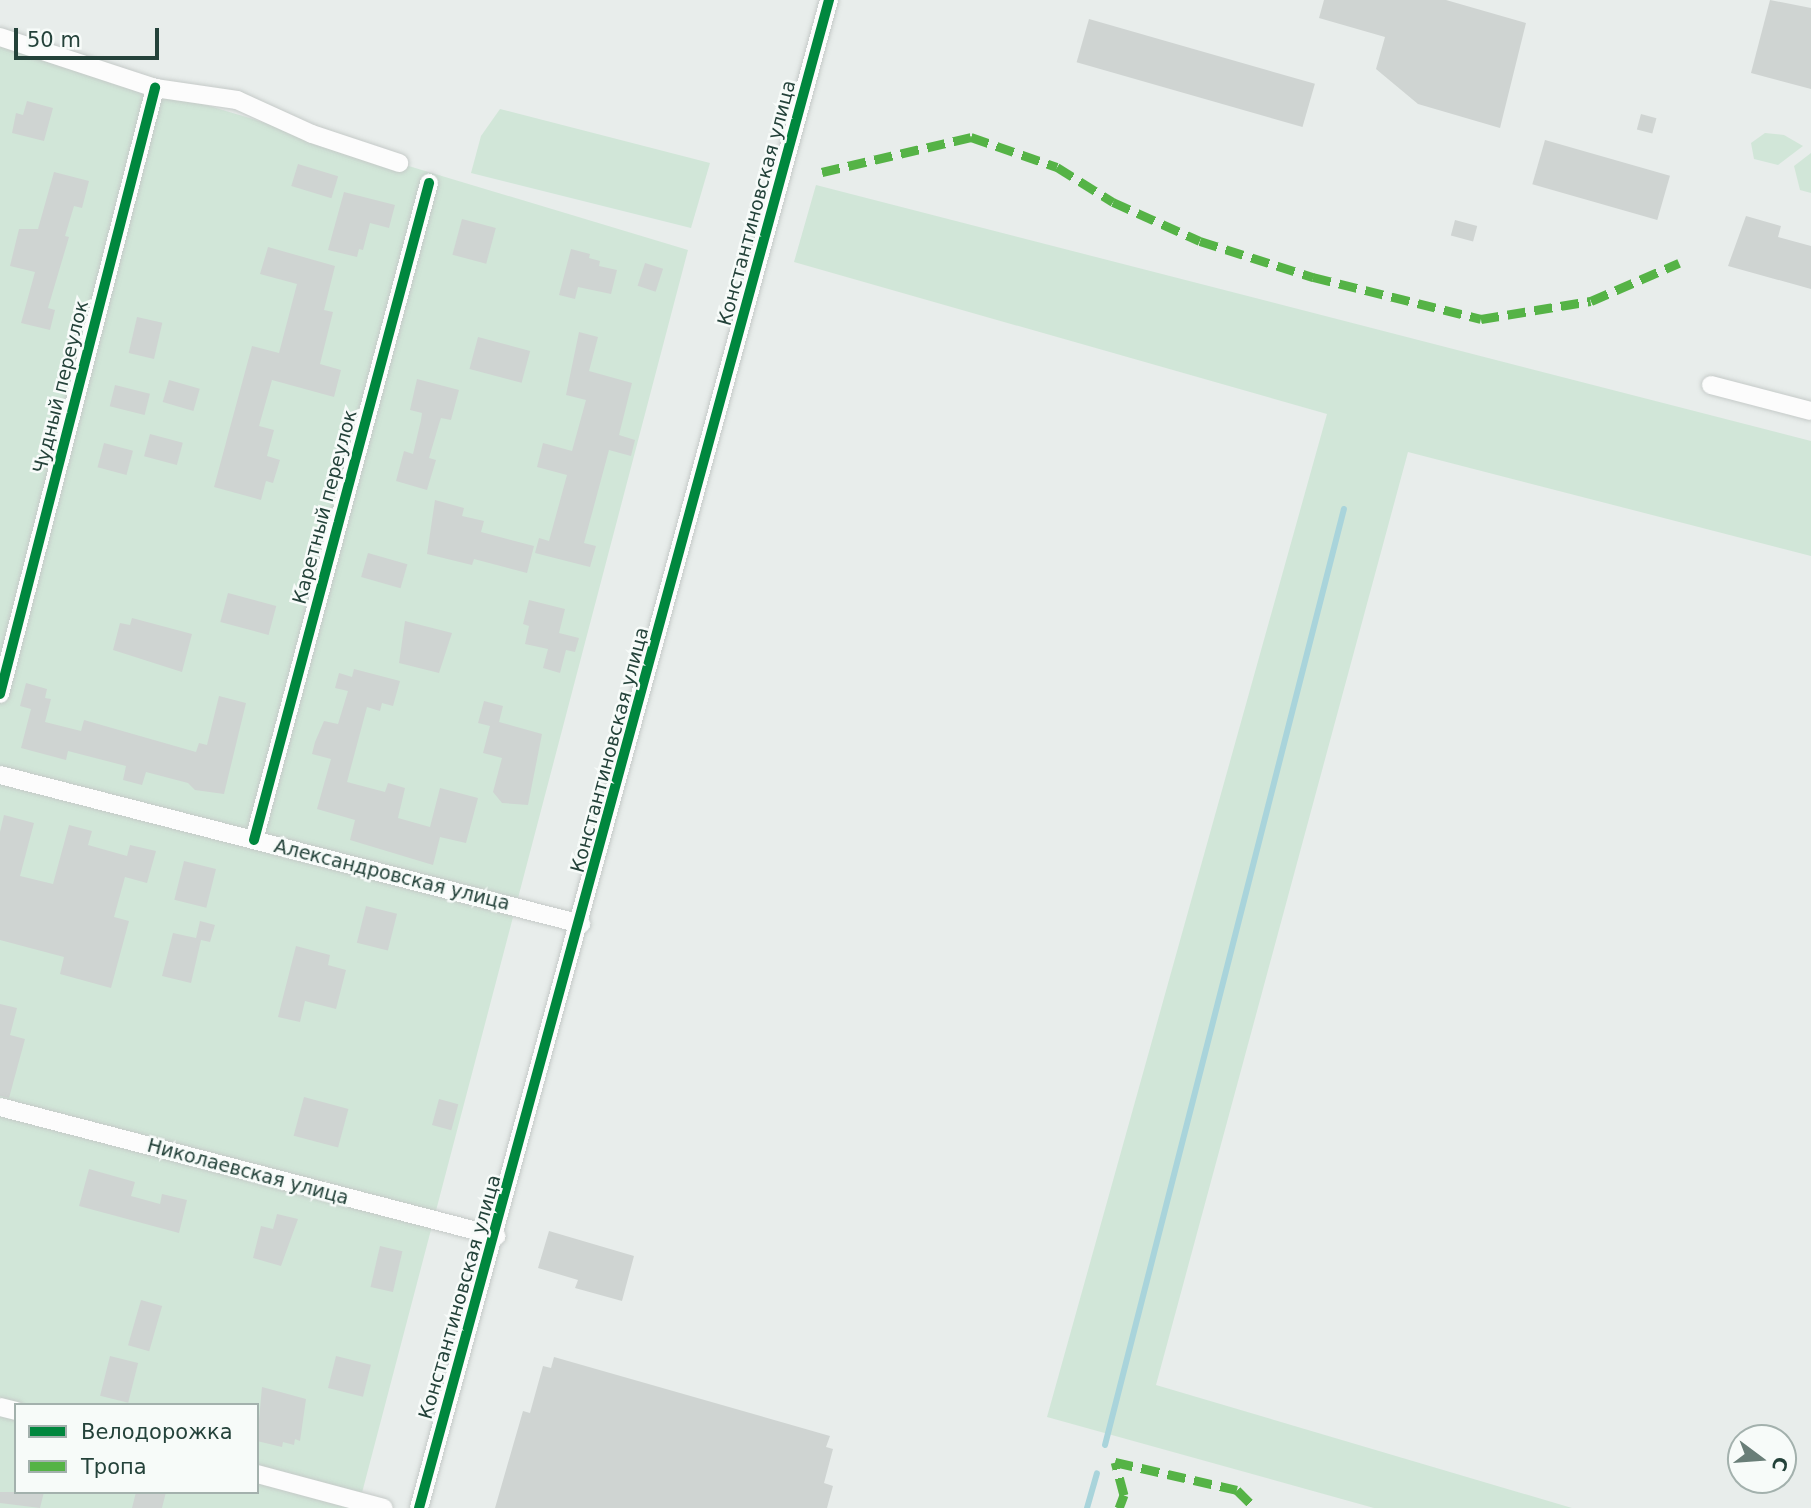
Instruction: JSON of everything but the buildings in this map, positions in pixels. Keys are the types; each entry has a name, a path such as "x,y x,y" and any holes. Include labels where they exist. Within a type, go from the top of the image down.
{"street":[{"name":"Константиновская улица","path":"419,1508 496,1236 829,0"},
{"path":"0,37 155,88 237,100 312,134 399,163"},
{"name":"Чудный переулок","path":"0,694 155,88"},
{"name":"Каретный переулок","path":"254,840 429,183"},
{"path":"1711,385 1811,411"},
{"name":"Александровская улица","path":"0,775 581,923"},
{"name":"Николаевская улица","path":"0,1107 496,1236"},
{"path":"259,1475 384,1508"}],"green space":[{"path":"0,43 688,250 358,1508 0,1508"},
{"path":"500,109 710,163 691,228 471,173 481,136"},
{"path":"1765,133 1784,135 1803,146 1778,165 1754,159 1751,143"},
{"path":"1811,153 1811,193 1800,190 1794,166"},
{"path":"816,185 1811,441 1811,556 1408,452 1156,1385 1572,1508 1374,1508 1047,1417 1327,414 794,262"}],"waterway":[{"path":"1105,1445 1344,509"},
{"path":"1087,1508 1097,1473"}],"marked path":[{"path":"822,172 971,137 1057,167 1113,202 1200,241 1313,277 1481,319 1591,301 1679,263"},
{"path":"1119,1508 1124,1495 1115,1462 1237,1490 1255,1508"}],"cycle path":[{"path":"419,1508 829,0"},
{"path":"0,694 155,88"},
{"path":"254,840 429,183"}]}
